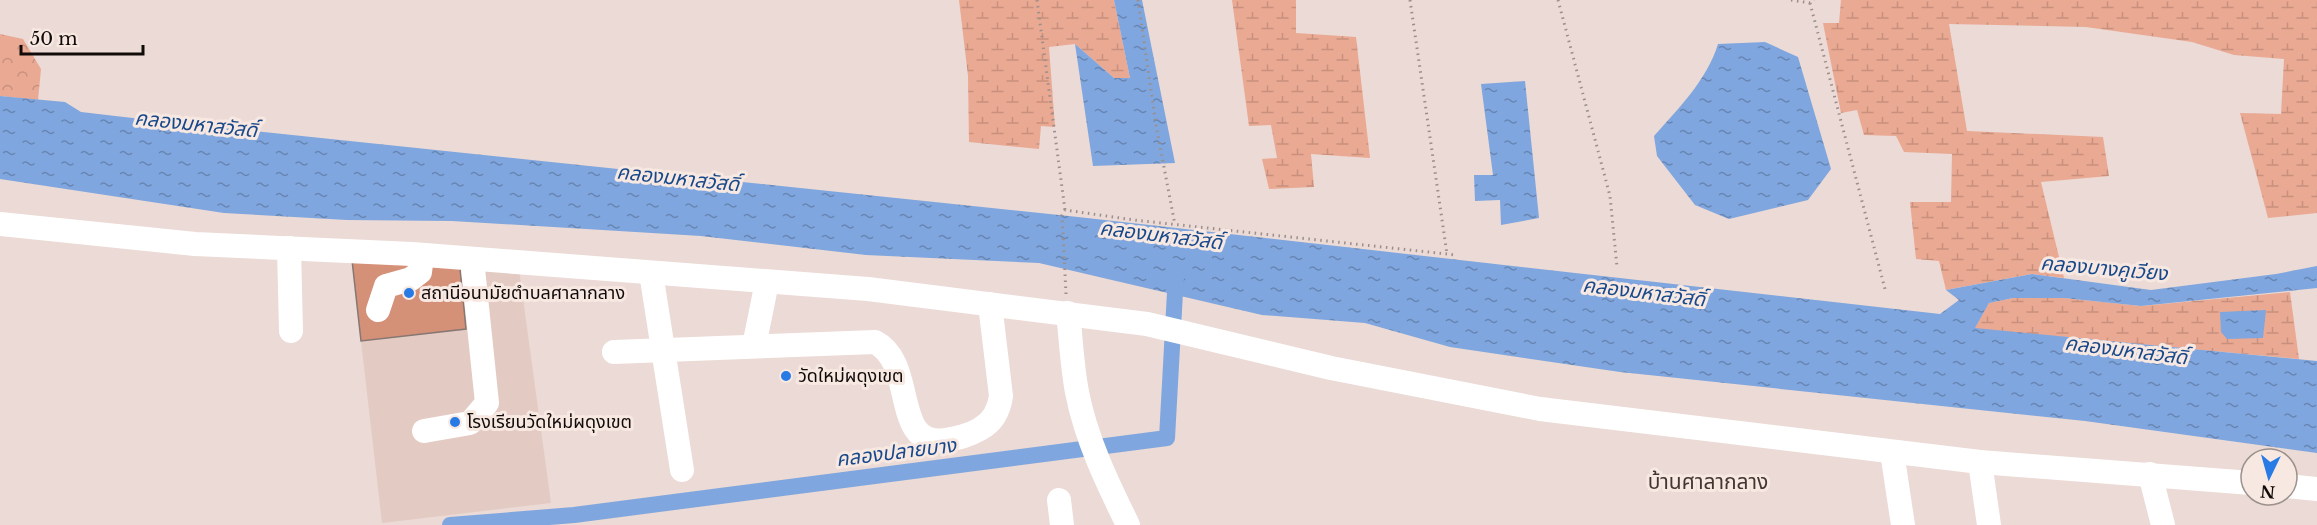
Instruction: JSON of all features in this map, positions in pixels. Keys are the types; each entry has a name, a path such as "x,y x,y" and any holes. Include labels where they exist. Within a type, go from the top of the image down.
{"street":[{"path":"0,224 195,244 422,255 868,289 1147,324 1331,368 1540,409 1980,462 2239,482"},
{"path":"289,248 291,331"},
{"path":"378,310 386,286 411,279 420,272 422,255"},
{"path":"424,431 470,423 487,403 472,259"},
{"path":"651,273 665,350 682,470"},
{"path":"754,345 767,282"},
{"path":"614,352 875,342 886,347 900,372 903,398 912,425 921,434 935,441 968,437 990,422 1000,406 1001,396 990,304"},
{"path":"1068,314 1077,392 1086,427 1103,476 1128,525"},
{"path":"1892,452 1903,525"},
{"path":"1980,462 1989,525"},
{"path":"2150,474 2163,525"},
{"path":"2299,487 2317,489"},
{"path":"1059,500 1062,525"}],"path":[{"path":"1037,0 1065,210 1062,215 1066,287"},
{"path":"1138,0 1156,125 1175,225"},
{"path":"1410,0 1447,254"},
{"path":"1558,0 1610,196 1617,267"},
{"path":"1791,0 1810,3 1814,0"},
{"path":"1810,3 1885,289"},
{"path":"1065,210 1175,225 1456,255"}],"shaded area":[{"name":"โรงเรียนวัดใหม่ผดุงเขต","path":"459,258 518,262 551,503 382,523 361,341 465,329"}],"green space":[{"path":"959,0 1114,0 1130,78 1114,78 1075,44 1049,47 1055,127 1041,126 1039,149 969,142 968,76"},
{"path":"1232,0 1296,0 1296,33 1356,37 1370,158 1311,154 1314,187 1269,189 1262,159 1277,158 1271,125 1249,126"},
{"path":"1841,0 2317,0 2317,213 2268,218 2240,113 2281,114 2284,59 2234,55 2192,42 2086,27 1949,24 1967,131 2103,137 2109,176 2041,182 2064,278 2032,274 1946,290 1939,261 1916,259 1910,202 1951,202 1952,154 1904,152 1896,136 1864,135 1857,110 1841,113 1823,23 1839,23"},
{"path":"0,34 23,39 41,69 38,100 0,96"},
{"path":"2290,292 2299,359 1974,329 1989,303 2013,298 2064,298 2141,306"}],"water":[{"path":"1114,0 1142,0 1175,163 1093,166 1075,44 1114,78 1130,78"},
{"path":"1765,42 1798,57 1831,169 1808,200 1729,219 1695,205 1657,156 1654,136 1699,82 1718,44"},
{"path":"1525,81 1539,218 1501,225 1500,200 1475,201 1474,175 1493,175 1481,84"},
{"name":"คลองมหาสวัสดิ์","path":"0,96 65,102 81,112 167,122 1078,217 1940,314 1959,300 1946,290 2032,274 2151,290 2276,274 2317,266 2317,288 2141,306 2064,298 2013,298 1989,303 1975,328 2317,361 2317,453 2299,451 2299,447 2274,447 2085,421 1620,372 1450,347 1365,323 1262,315 1039,263 866,255 701,236 452,221 347,220 224,213 0,179"},
{"path":"2266,310 2263,338 2227,339 2221,332 2220,312"}],"building":[{"name":"สถานีอนามัยตำบลศาลากลาง","path":"351,251 459,258 466,329 361,341"}],"waterway":[{"name":"คลองปลายบาง","path":"450,525 574,515 1167,438 1176,274"}],"place":[{"name":"สถานีอนามัยตำบลศาลากลาง","path":"409,293"},
{"name":"วัดใหม่ผดุงเขต","path":"786,376"},
{"name":"โรงเรียนวัดใหม่ผดุงเขต","path":"455,422"}],"district":[{"name":"บ้านศาลากลาง","path":"1708,482"}],"water label":[{"name":"คลองบางคูเวียง","path":"2104,268"}]}
